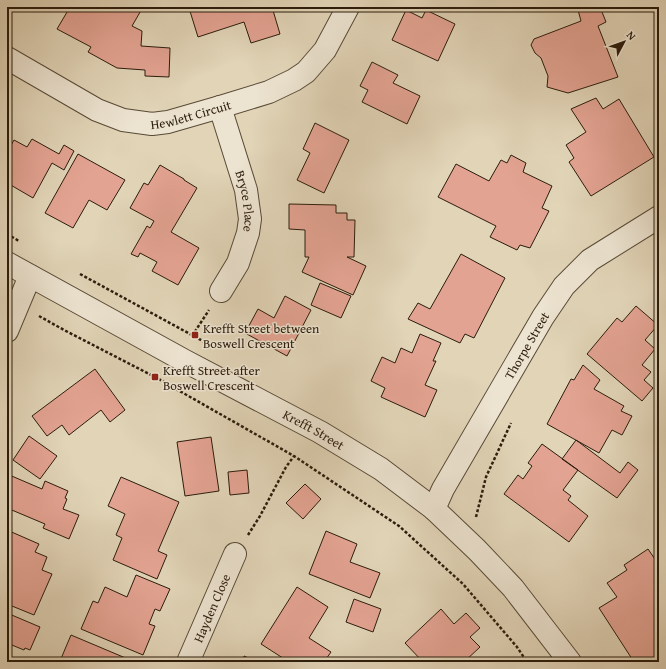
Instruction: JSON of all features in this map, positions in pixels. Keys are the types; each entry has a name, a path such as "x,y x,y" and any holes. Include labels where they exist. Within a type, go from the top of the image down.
{"street":[{"name":"Hewlett Circuit","path":"7,58 97,110 123,120 152,124 168,122 220,108 269,92 294,80 306,72 325,50 348,7"},
{"name":"Bryce Place","path":"220,108 246,190 250,218 248,233 238,263 221,291"},
{"name":"Thorpe Street","path":"434,509 443,489 543,316 564,286 590,260 659,217"},
{"name":"Krefft Street","path":"7,263 178,357 320,432 381,469 434,509 477,550 513,588 568,661"},
{"path":"7,331 30,276"},
{"name":"Hayden Close","path":"188,662 235,554"}],"path":[{"path":"178,357 221,291"},
{"path":"64,330 155,377 294,456 400,526 462,584 517,647 527,662"},
{"path":"235,554 260,516 286,467 294,456"}],"building":[{"path":"70,7 143,7 132,26 142,31 141,46 170,48 169,77 145,76 145,70 117,68 88,52 91,47 57,29"},
{"path":"272,7 280,34 251,43 244,22 198,37 189,8"},
{"path":"600,7 606,22 598,26 618,77 568,93 547,87 548,76 541,58 535,53 531,45 534,39 581,21 578,10"},
{"path":"406,10 422,18 426,10 455,24 438,61 392,40"},
{"path":"372,62 398,75 393,83 420,96 407,124 362,102 368,90 360,86"},
{"path":"596,98 603,109 619,99 654,157 591,196 569,162 574,158 566,145 586,132 571,109"},
{"path":"315,123 349,140 324,193 297,180 310,153 303,149"},
{"path":"32,139 59,154 64,145 74,151 64,170 52,163 33,198 9,184 7,186 7,152 14,140 27,147"},
{"path":"78,154 125,180 107,210 89,200 73,228 45,213"},
{"path":"511,155 526,163 523,172 552,186 542,208 549,211 530,248 520,245 517,250 490,237 496,226 438,197 456,164 489,181 501,160 507,163"},
{"path":"160,165 197,188 171,232 199,248 178,285 152,271 157,262 140,253 138,257 131,254 147,226 150,228 154,221 130,208 144,183 148,185"},
{"path":"289,204 336,205 336,213 347,213 347,220 355,220 354,257 347,257 366,266 353,295 302,272 309,257 305,257 305,230 289,229"},
{"path":"461,254 505,278 474,338 465,334 460,343 408,319 418,303 430,309"},
{"path":"320,283 351,296 341,318 311,305"},
{"path":"285,296 311,310 287,356 245,333 258,309 274,318"},
{"path":"636,306 658,325 645,340 655,349 642,365 651,372 644,380 653,388 642,401 587,354 617,318 622,322"},
{"path":"420,334 441,343 433,361 436,361 425,385 437,390 425,417 381,397 385,388 371,381 382,357 395,363 401,348 412,353"},
{"path":"583,365 600,380 594,389 624,406 621,411 632,416 622,435 612,430 599,453 547,424 571,379 574,380"},
{"path":"95,369 125,410 110,422 101,410 69,435 62,425 47,436 32,416"},
{"path":"29,436 57,456 40,479 13,460"},
{"path":"211,437 219,491 185,496 177,442"},
{"path":"576,440 620,473 628,462 638,470 617,498 562,459"},
{"path":"542,444 578,470 563,490 571,496 568,500 588,516 569,542 504,494 518,475 523,479 532,466 528,463"},
{"path":"247,470 249,493 230,495 228,472"},
{"path":"7,474 42,489 45,481 68,491 63,509 79,515 69,539 43,528 45,524 7,508"},
{"path":"121,477 179,502 158,551 167,555 157,579 113,560 122,538 116,535 125,514 108,506"},
{"path":"305,484 321,499 303,519 286,503"},
{"path":"7,530 39,544 35,552 47,557 42,570 52,574 34,615 7,604"},
{"path":"326,531 357,544 350,562 380,573 370,598 309,574"},
{"path":"648,549 659,565 659,638 655,641 659,646 659,662 634,662 599,608 617,597 607,583 627,570 624,565"},
{"path":"136,575 170,589 160,611 155,609 149,624 155,626 143,655 81,629 93,601 98,603 105,587 127,597"},
{"path":"297,587 328,607 309,638 331,652 324,662 289,662 261,644"},
{"path":"354,599 381,609 373,632 346,622"},
{"path":"441,609 454,624 466,613 480,628 470,637 480,647 464,662 423,662 405,643"},
{"path":"7,613 40,627 30,650 25,648 24,650 7,643"},
{"path":"71,635 135,662 62,662 60,661"},
{"path":"244,656 258,662 242,662"}],"place":[{"name":"Krefft Street between Boswell Crescent","path":"195,335"},
{"name":"Krefft Street after Boswell Crescent","path":"155,377"}]}
